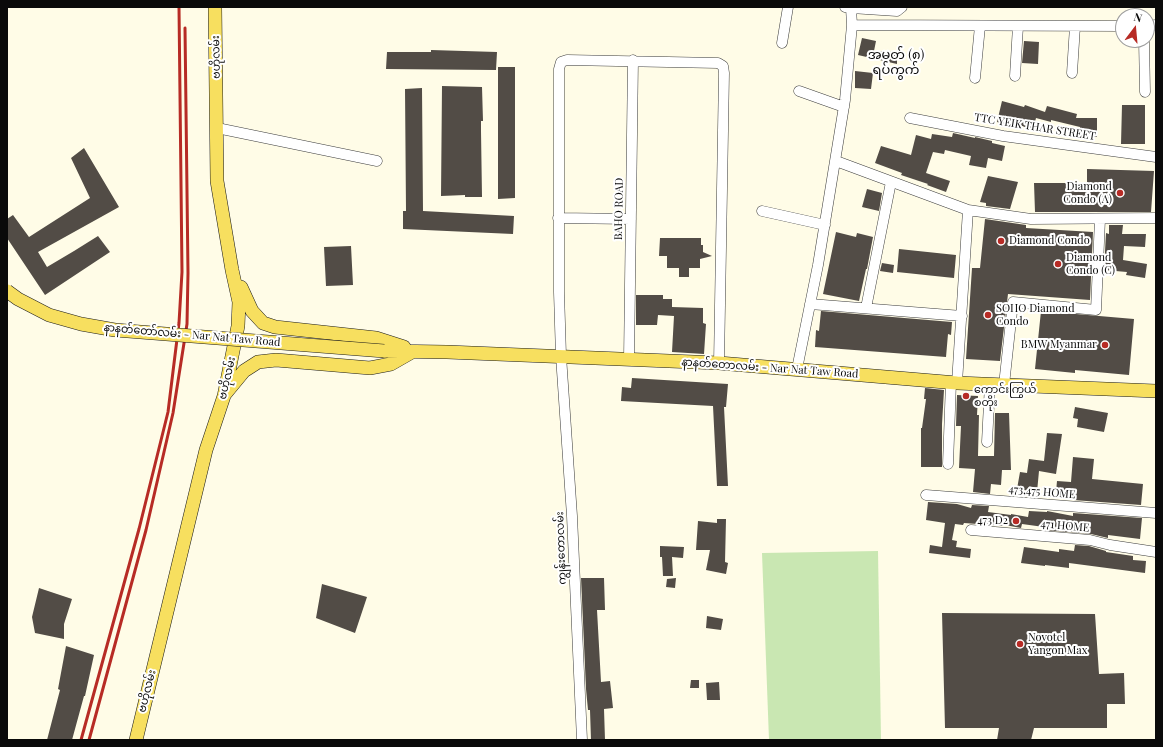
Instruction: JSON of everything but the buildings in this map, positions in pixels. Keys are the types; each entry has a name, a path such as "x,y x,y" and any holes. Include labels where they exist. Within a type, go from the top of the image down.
{"main road":[{"name":"ဗဟိုလမ်း","path":"136,740 206,450 224,396 238,326 239,302 217,181 215,7"},
{"path":"232,270 245,293 252,311 263,323 275,327 376,338 416,351"},
{"name":"နာနတ်တော်လမ်း - Nar Nat Taw Road","path":"7,291 18,299 49,315 80,324 115,330 384,351"},
{"name":"နာနတ်တောလမ်း - Nar Nat Taw Road","path":"384,351 629,358 797,369 954,383 1156,391"},
{"path":"224,396 244,371 258,362 276,360 370,368 391,364 416,351"}],"street":[{"path":"782,43 788,7"},
{"path":"797,369 818,265 844,107 852,25 848,7 896,11 902,7"},
{"path":"852,25 1115,26"},
{"path":"975,78 980,26"},
{"path":"1015,76 1018,26"},
{"path":"1072,73 1075,26"},
{"path":"1144,48 1145,92"},
{"name":"ကျွန်းတောလမ်း","path":"582,740 572,516 561,356 558,218 558,69 561,62 567,60 633,60"},
{"path":"633,60 718,63 723,66 719,363"},
{"name":"BAHO ROAD","path":"629,358 633,60"},
{"path":"799,91 844,107"},
{"name":"TTC YEIK THAR STREET","path":"910,118 1003,136 1156,157"},
{"path":"217,128 376,161"},
{"path":"836,161 968,210 1031,219 1156,218"},
{"path":"866,308 891,182"},
{"path":"948,464 954,383 962,316 968,210"},
{"path":"762,211 825,225"},
{"path":"558,218 631,219"},
{"path":"1004,385 1013,302 1096,310 1100,219"},
{"path":"810,304 962,316"},
{"path":"987,442 990,384"},
{"name":"473,475 HOME","path":"926,494 1156,513"},
{"name":"471 HOME","path":"971,530 1090,540 1110,545 1156,552"}],"green space":[{"path":"878,551 881,740 769,740 762,553"}],"railway":[{"path":"81,740 139,529 168,412 179,323 182,272 179,7"},
{"path":"89,740 146,530 173,413 187,324 188,273 185,28"}],"place":[{"name":"Diamond Condo (A)","path":"1120,193"},
{"name":"Diamond Condo","path":"1001,241"},
{"name":"Diamond Condo (C)","path":"1058,264"},
{"name":"SOHO Diamond Condo","path":"988,315"},
{"name":"BMW Myanmar","path":"1105,345"},
{"name":"ကောင်းကြွယ် စတိုး","path":"966,396"},
{"name":"473 D2","path":"1016,521"},
{"name":"Novotel Yangon Max","path":"1020,644"}],"district":[{"name":"အမှတ် (၈) ရပ်ကွက်","path":"896,62"}]}
